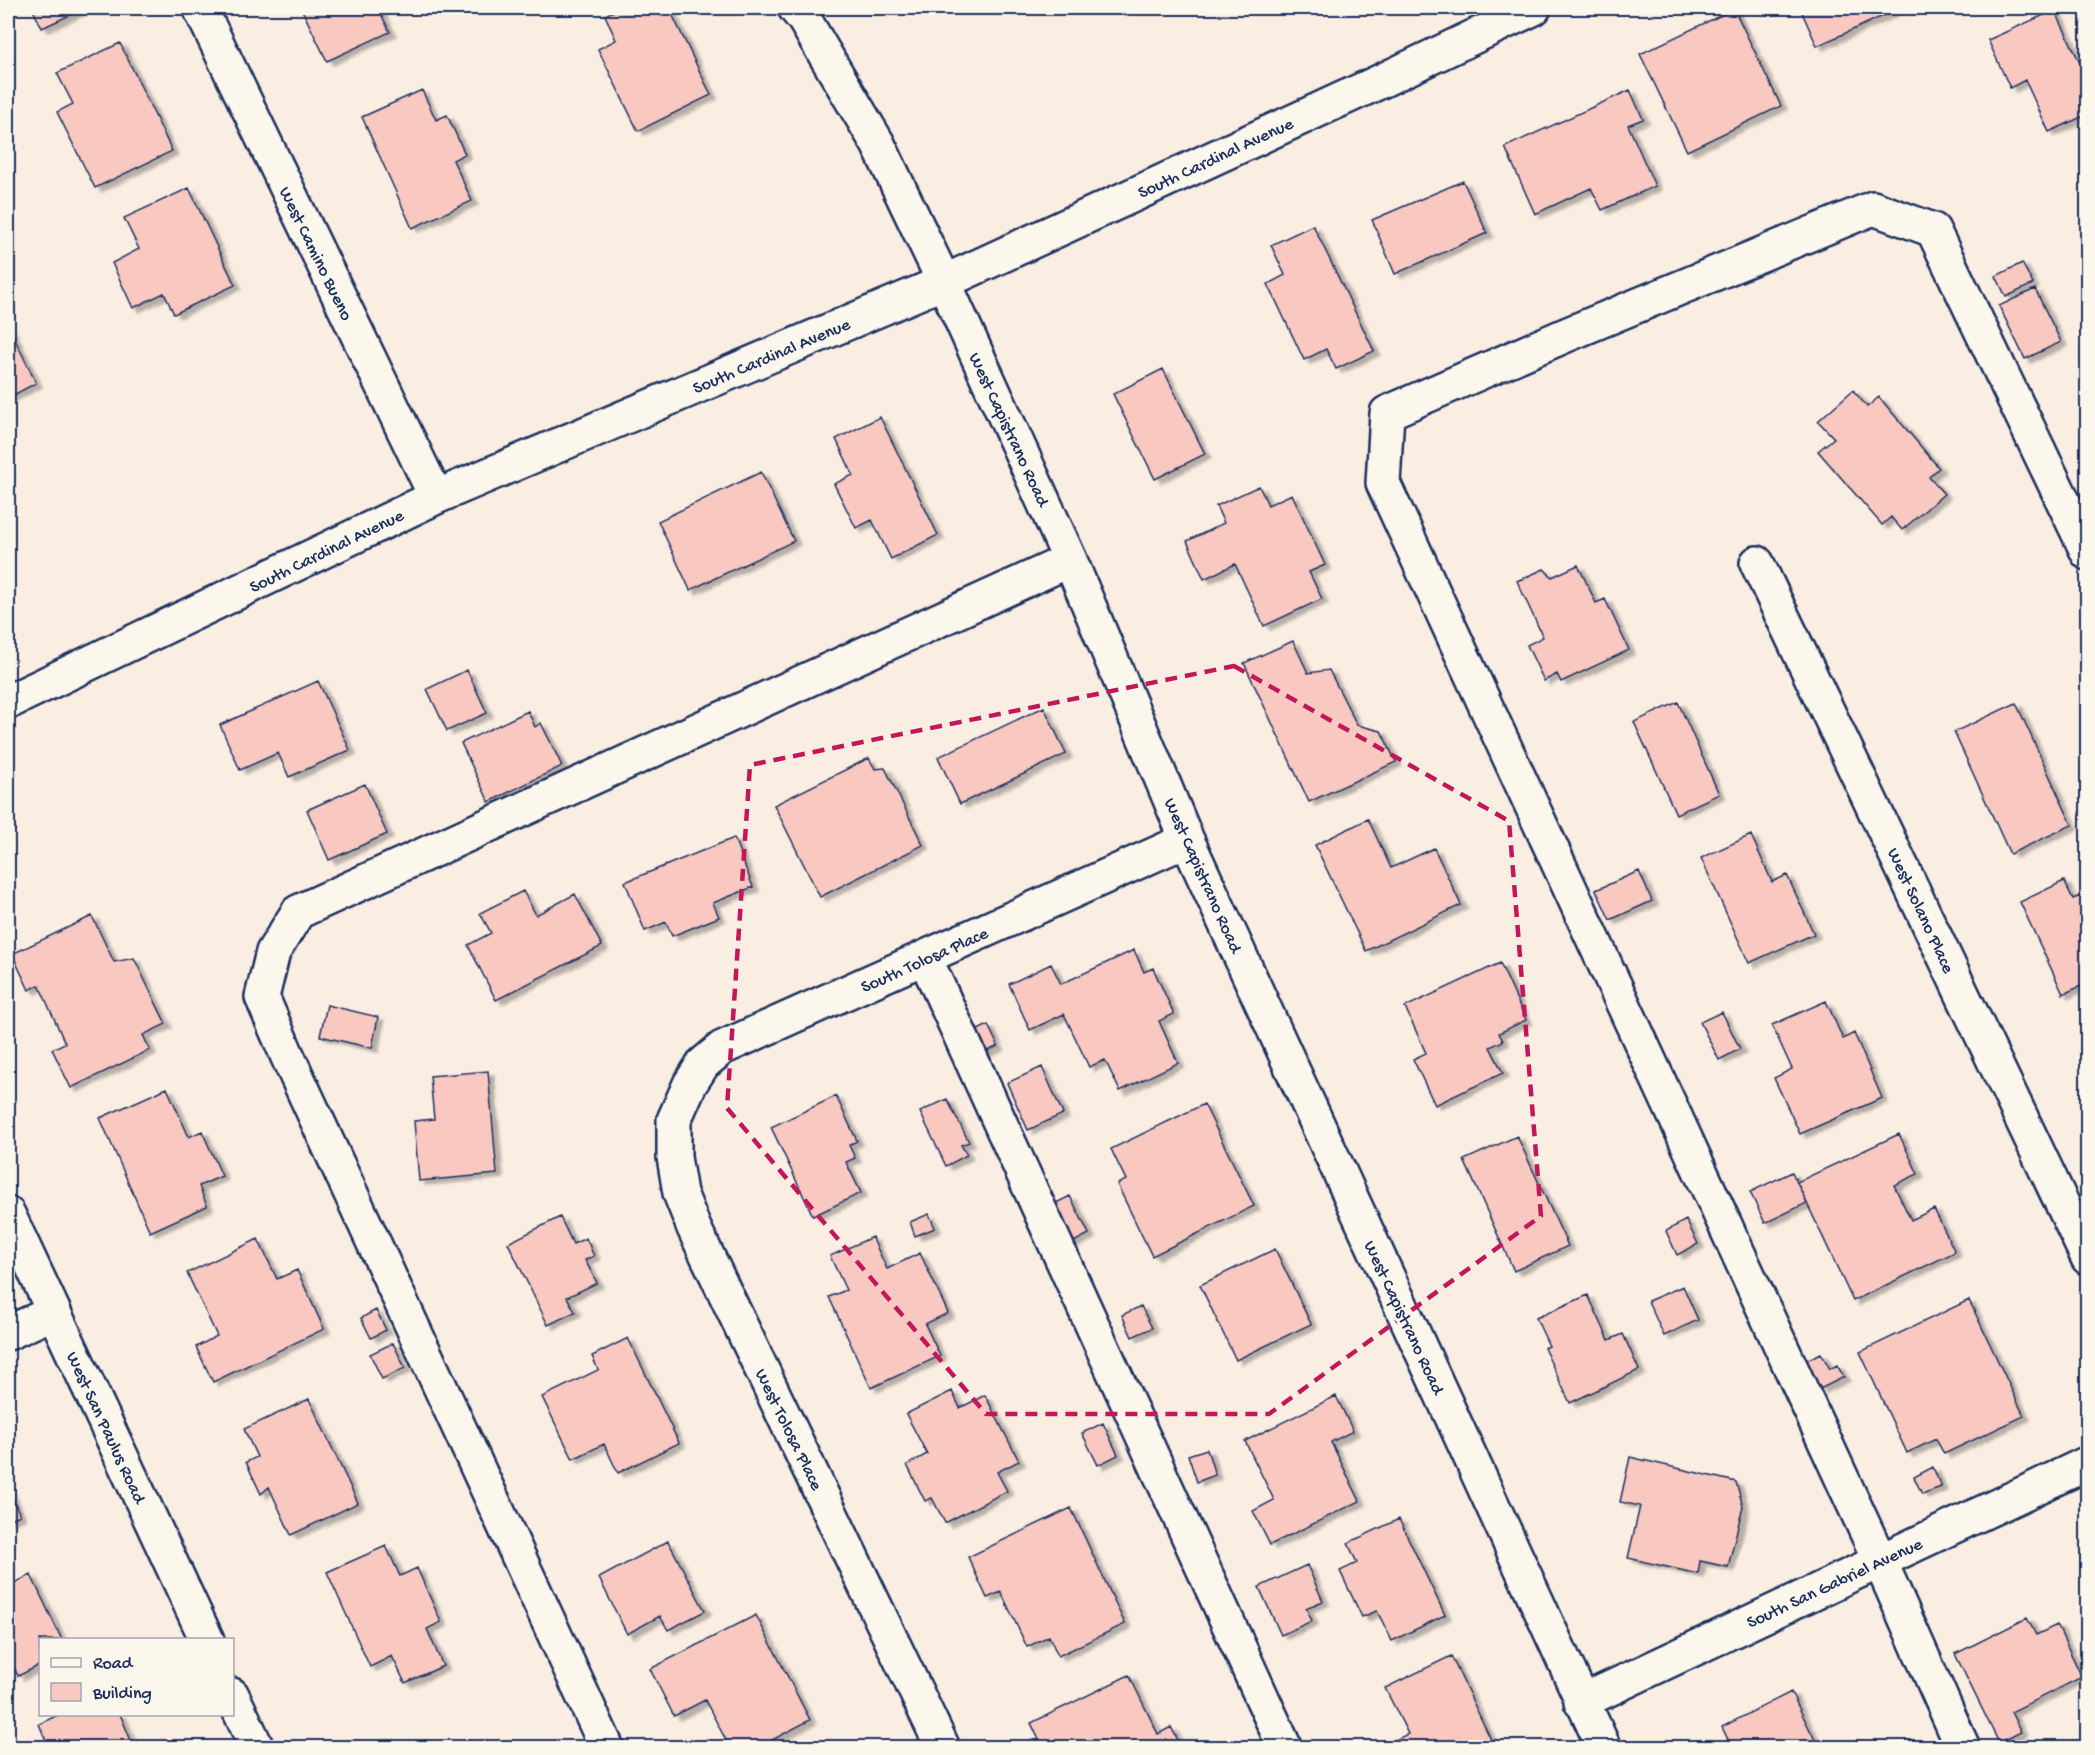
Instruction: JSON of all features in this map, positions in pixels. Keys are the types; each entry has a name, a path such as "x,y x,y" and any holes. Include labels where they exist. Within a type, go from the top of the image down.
{"street":[{"name":"West Camino Bueno","path":"200,8 436,497"},
{"name":"West Capistrano Road","path":"795,8 804,19 878,144 944,282 1070,560 1186,840 1604,1748"},
{"name":"South Cardinal Avenue","path":"8,702 436,497 944,282 1379,82 1534,8"},
{"path":"1963,1748 1880,1561 1383,483 1387,413 1566,335 1873,208 1933,230 2088,553"},
{"path":"607,1748 262,997 273,952 298,912 1070,560"},
{"name":"West Solano Place","path":"1757,563 2088,1258"},
{"name":"South Tolosa Place","path":"682,1102 690,1084 704,1064 722,1048 1186,840"},
{"path":"925,958 1285,1748"},
{"name":"West Tolosa Place","path":"682,1102 674,1120 674,1156 680,1193 694,1228 942,1748"},
{"name":"West San Paulus Road","path":"8,1214 206,1638"},
{"path":"8,1333 54,1312"},
{"name":"South San Gabriel Avenue","path":"1581,1702 2088,1463"},
{"path":"234,1699 257,1748"}],"highlighted area":[{"path":"1234,666 1509,821 1541,1216 1269,1414 986,1414 727,1108 750,765"}],"building":[{"path":"32,8 85,8 42,28"},
{"path":"301,8 378,8 390,32 327,61"},
{"path":"620,8 669,8 711,95 638,131 598,49 616,40 605,15"},
{"path":"1800,8 1890,8 1892,12 1817,46"},
{"path":"1734,9 1781,106 1687,151 1640,54"},
{"path":"2055,10 2088,80 2088,86 2083,88 2088,97 2088,114 2049,132 2025,80 2010,88 1988,40"},
{"path":"120,43 172,151 95,188 57,112 73,104 57,73"},
{"path":"422,90 436,120 447,115 465,154 453,160 472,201 412,228 362,117"},
{"path":"1630,90 1643,119 1628,125 1655,186 1602,210 1591,188 1535,214 1505,147"},
{"path":"1463,181 1487,233 1395,274 1372,220"},
{"path":"189,188 235,285 174,314 164,293 133,308 112,263 139,249 124,218"},
{"path":"1313,225 1374,351 1336,369 1326,349 1304,360 1268,284 1285,275 1271,245"},
{"path":"2022,263 2033,284 2006,297 1996,276"},
{"path":"2035,289 2061,342 2025,359 1999,306"},
{"path":"8,325 36,383 8,398"},
{"path":"1163,369 1205,454 1155,479 1113,394"},
{"path":"1853,390 1867,407 1879,397 1939,468 1929,477 1944,494 1902,530 1891,517 1882,525 1818,451 1834,438 1818,421"},
{"path":"880,417 938,535 891,559 872,520 856,528 834,484 853,475 836,439"},
{"path":"761,472 794,541 690,590 658,521"},
{"path":"1259,486 1268,505 1292,494 1325,565 1309,572 1322,599 1264,626 1235,564 1204,579 1187,541 1224,523 1216,506"},
{"path":"1578,565 1596,603 1605,599 1629,650 1561,682 1557,674 1544,681 1527,645 1543,637 1517,581 1544,569 1552,577"},
{"path":"1293,641 1308,673 1329,670 1357,725 1381,731 1396,762 1309,802 1244,663"},
{"path":"467,670 487,713 447,731 427,689"},
{"path":"318,681 350,750 289,777 278,753 240,770 220,725"},
{"path":"1678,702 1719,794 1676,814 1634,722"},
{"path":"2016,703 2072,825 2010,854 1954,732"},
{"path":"1044,707 1066,754 960,804 938,757"},
{"path":"528,711 535,727 541,723 562,766 489,802 461,743"},
{"path":"869,758 875,769 885,768 923,845 820,897 774,805"},
{"path":"365,784 387,834 329,860 307,810"},
{"path":"1368,819 1391,868 1434,848 1461,905 1366,951 1315,845"},
{"path":"1751,835 1772,882 1787,875 1814,934 1749,963 1701,858"},
{"path":"734,838 753,887 713,903 719,917 672,936 666,922 645,931 625,882"},
{"path":"1639,871 1652,901 1610,920 1596,890"},
{"path":"2064,881 2073,899 2088,893 2088,983 2063,994 2020,902"},
{"path":"523,891 536,915 575,894 602,946 496,1000 468,945 491,933 480,913"},
{"path":"92,916 114,962 134,958 166,1024 143,1035 150,1050 71,1088 52,1049 65,1043 39,985 29,990 12,954"},
{"path":"1134,950 1144,972 1153,968 1174,1014 1159,1021 1178,1063 1120,1091 1105,1060 1089,1067 1064,1014 1030,1030 1009,984 1051,964 1061,984"},
{"path":"1500,963 1526,1020 1499,1033 1503,1041 1490,1047 1503,1073 1435,1105 1413,1059 1426,1053 1405,1007"},
{"path":"1826,1001 1843,1039 1854,1033 1882,1098 1800,1134 1774,1078 1792,1069 1772,1025"},
{"path":"327,1005 378,1017 372,1048 320,1036"},
{"path":"1722,1012 1740,1049 1719,1060 1700,1022"},
{"path":"988,1025 998,1046 980,1055 970,1034"},
{"path":"1042,1067 1063,1114 1028,1130 1007,1083"},
{"path":"488,1071 497,1174 419,1181 414,1121 434,1119 430,1076"},
{"path":"167,1088 189,1137 202,1131 222,1176 199,1186 207,1206 150,1232 100,1118"},
{"path":"836,1096 857,1141 849,1145 855,1158 846,1162 861,1193 813,1216 771,1127"},
{"path":"947,1099 969,1142 961,1145 967,1155 946,1166 920,1112"},
{"path":"1204,1104 1254,1206 1152,1256 1117,1184 1126,1180 1111,1149"},
{"path":"1899,1134 1918,1174 1894,1185 1911,1220 1934,1209 1955,1252 1853,1301 1797,1182"},
{"path":"1517,1136 1568,1246 1514,1271 1464,1160"},
{"path":"1792,1172 1807,1203 1765,1223 1750,1192"},
{"path":"1070,1196 1089,1234 1068,1245 1048,1207"},
{"path":"929,1214 935,1228 915,1236 910,1222"},
{"path":"560,1217 573,1244 586,1238 594,1256 585,1260 597,1283 567,1297 575,1312 548,1325 508,1243"},
{"path":"1686,1220 1698,1244 1677,1255 1666,1231"},
{"path":"872,1237 887,1269 920,1253 948,1313 925,1324 940,1356 871,1388 829,1297 846,1290 830,1256"},
{"path":"258,1239 277,1279 297,1270 324,1329 213,1382 196,1347 217,1336 187,1273"},
{"path":"1275,1249 1311,1324 1236,1360 1200,1285"},
{"path":"1683,1286 1698,1320 1664,1336 1648,1301"},
{"path":"1588,1295 1609,1340 1623,1334 1639,1370 1570,1403 1544,1348 1549,1346 1536,1318"},
{"path":"1969,1300 2024,1416 1944,1454 1936,1439 1907,1453 1860,1352"},
{"path":"1141,1306 1152,1328 1132,1337 1122,1315"},
{"path":"376,1310 386,1330 371,1338 361,1318"},
{"path":"628,1338 679,1443 618,1473 604,1444 573,1459 542,1397 598,1370 592,1356"},
{"path":"393,1343 405,1368 382,1379 370,1354"},
{"path":"1821,1353 1830,1369 1837,1365 1844,1377 1820,1389 1806,1360"},
{"path":"952,1391 960,1408 985,1395 1019,1461 997,1472 1007,1491 945,1523 932,1498 925,1501 907,1465 927,1454 906,1414"},
{"path":"1336,1396 1353,1431 1331,1442 1360,1501 1270,1545 1253,1511 1274,1500 1245,1441"},
{"path":"309,1399 358,1503 291,1535 269,1487 261,1494 246,1462 257,1457 244,1429"},
{"path":"1103,1423 1118,1455 1098,1465 1082,1433"},
{"path":"1207,1449 1215,1475 1197,1482 1188,1455"},
{"path":"1630,1457 1736,1482 1743,1506 1728,1567 1700,1561 1698,1574 1628,1558 1640,1506 1620,1502"},
{"path":"1933,1467 1941,1487 1922,1494 1914,1477"},
{"path":"8,1488 20,1515 8,1520"},
{"path":"1071,1508 1125,1624 1058,1656 1049,1636 1027,1647 1001,1592 987,1598 968,1557"},
{"path":"1399,1519 1445,1615 1392,1641 1377,1611 1362,1617 1340,1571 1357,1563 1348,1543"},
{"path":"668,1541 705,1611 668,1630 660,1616 627,1634 599,1578"},
{"path":"386,1546 400,1576 417,1568 441,1622 427,1629 443,1666 405,1683 392,1656 370,1667 327,1572"},
{"path":"1307,1565 1323,1601 1306,1608 1312,1621 1281,1635 1259,1587"},
{"path":"31,1575 61,1638 39,1638 39,1666 18,1676 8,1654 8,1586"},
{"path":"756,1615 810,1720 757,1748 730,1748 705,1700 674,1716 650,1669"},
{"path":"2027,1618 2036,1635 2057,1625 2082,1677 2011,1712 2021,1732 1999,1743 1955,1654"},
{"path":"1451,1656 1495,1748 1399,1748 1395,1740 1408,1734 1385,1688"},
{"path":"1129,1675 1158,1734 1171,1727 1182,1748 1043,1748 1031,1723"},
{"path":"1791,1692 1819,1748 1732,1748 1722,1727"},
{"path":"56,1716 121,1716 134,1748 49,1748 39,1724"}]}
